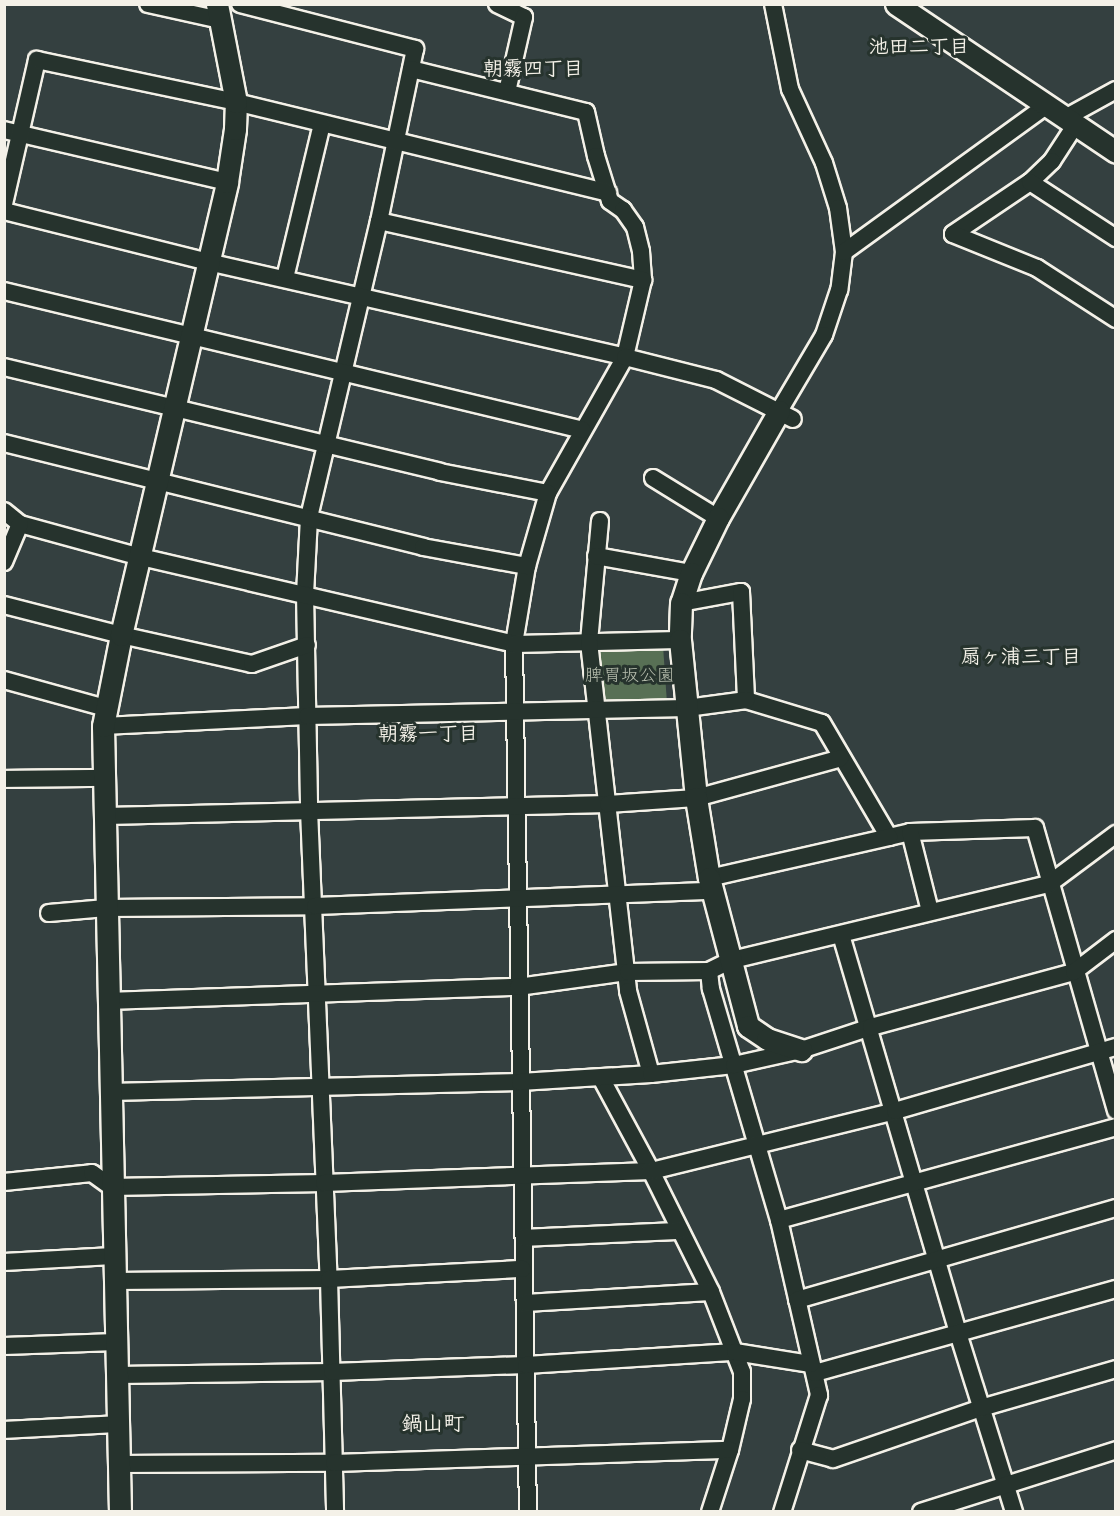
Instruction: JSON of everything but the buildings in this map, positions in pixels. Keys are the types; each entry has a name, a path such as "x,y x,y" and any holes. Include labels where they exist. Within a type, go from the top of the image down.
{"street":[{"path":"120,1512 112,1256 104,717 121,635 227,182 235,129 236,102 219,12 148,4"},
{"path":"240,4 415,49 362,297 309,518 305,594 309,810 315,906 335,1512"},
{"path":"497,4 524,17 507,92"},
{"path":"773,4 790,89 824,163 838,208 844,252 839,290 824,335 786,415 718,518 691,573 681,603 680,639 696,798 710,885 748,1026 767,1039 801,1050"},
{"path":"896,4 1116,152"},
{"path":"4,204 22,134 37,60 236,102 608,193"},
{"path":"411,69 586,112 596,156 610,201 623,210 635,228 640,251 642,280 625,357 548,493 527,566 514,644 528,1512"},
{"path":"1116,90 1071,121 1052,161 1029,182 953,234 1037,268 1116,319"},
{"path":"844,252 1046,106"},
{"path":"285,278 322,124"},
{"path":"4,130 227,182"},
{"path":"1029,182 1116,238"},
{"path":"4,211 208,262 285,278 716,380 786,415"},
{"path":"379,221 642,280"},
{"path":"4,291 583,430"},
{"path":"4,367 440,472 548,493"},
{"path":"4,443 423,547 527,566"},
{"path":"653,478 718,518"},
{"path":"4,512 20,524 141,557 514,644 680,639"},
{"path":"600,521 589,642 628,991 651,1074"},
{"path":"4,562 20,524"},
{"path":"596,556 691,573"},
{"path":"681,603 741,592 746,700"},
{"path":"4,605 121,635 252,664 307,645"},
{"path":"4,680 104,717 307,716 687,708 746,700 822,723 889,837"},
{"path":"106,816 608,804 696,798 841,758"},
{"path":"4,779 104,778"},
{"path":"49,913 106,908 315,906 619,895 710,885 910,832 1035,828 1074,972 1116,1111"},
{"path":"910,832 930,911"},
{"path":"107,1001 518,987 627,972 709,971 732,960 1049,884 1116,834"},
{"path":"842,934 958,1333 1014,1512"},
{"path":"110,1092 520,1082 601,1078 734,1065 801,1050 871,1028 1074,972 1116,940"},
{"path":"709,971 711,989 779,1220 819,1395 782,1512"},
{"path":"4,1182 92,1173 111,1186 324,1183 651,1171 759,1147 895,1111 1116,1047"},
{"path":"601,1078 651,1171 711,1292 742,1372 742,1399 730,1450 710,1512"},
{"path":"779,1220 1116,1127"},
{"path":"797,1300 1116,1208"},
{"path":"524,1239 680,1231"},
{"path":"4,1262 112,1256"},
{"path":"114,1281 328,1279 524,1269"},
{"path":"117,1375 332,1372 526,1365 735,1352 813,1369 958,1333 1116,1289"},
{"path":"525,1303 711,1292"},
{"path":"4,1346 116,1342"},
{"path":"800,1450 833,1459 981,1408 1116,1369"},
{"path":"4,1430 118,1424"},
{"path":"119,1464 334,1463 730,1450"},
{"path":"921,1512 1116,1450"}],"green space":[{"name":"脾胃坂公園","path":"663,646 667,703 598,708 594,651"}],"district":[{"name":"池田二丁目","path":"919,46"},
{"name":"朝霧四丁目","path":"533,68"},
{"name":"扇ヶ浦三丁目","path":"1021,656"},
{"name":"朝霧一丁目","path":"428,733"},
{"name":"鍋山町","path":"433,1423"}]}
